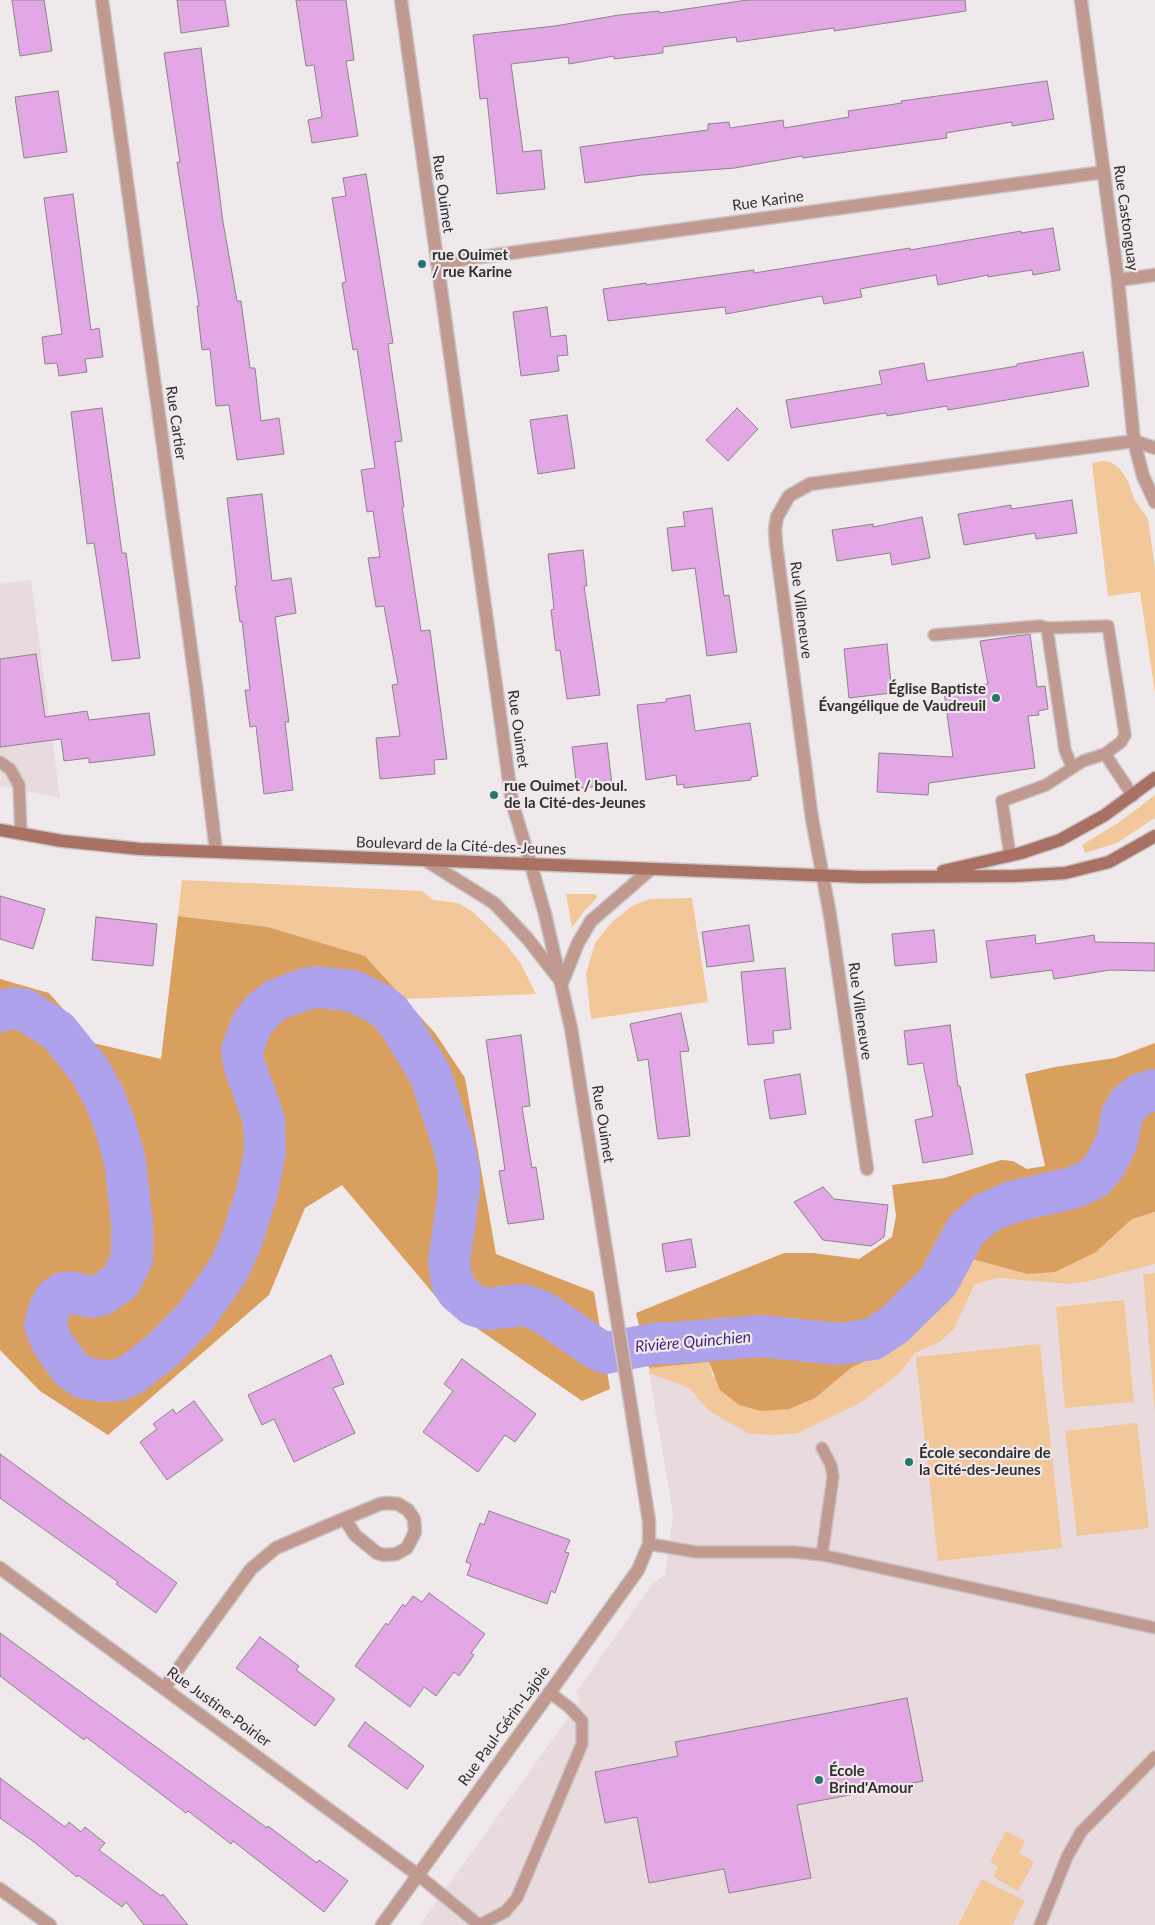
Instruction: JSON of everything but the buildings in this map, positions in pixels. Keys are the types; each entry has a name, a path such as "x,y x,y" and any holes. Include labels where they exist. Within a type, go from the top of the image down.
{"main road":[{"name":"Boulevard de la Cité-des-Jeunes","path":"922,876 1010,856 1060,840 1096,821 1133,796 1155,778"},
{"name":"Boulevard de la Cité-des-Jeunes","path":"0,830 104,846 531,865 822,875 922,876 1015,876 1065,873 1109,862 1155,836"}],"street":[{"name":"Rue Cartier","path":"102,0 196,690 216,851"},
{"name":"Rue Ouimet","path":"400,0 512,802 545,914 562,982 649,1521 649,1544"},
{"name":"Rue Castonguay","path":"1081,0 1118,280 1134,441 1143,476 1155,502"},
{"name":"Rue Karine","path":"437,263 1104,172"},
{"path":"1118,280 1155,275"},
{"path":"1134,441 1155,448"},
{"name":"Rue Villeneuve","path":"867,1169 830,915 812,820 776,544 775,529 782,506 789,496 810,484 1134,441"},
{"path":"424,860 494,904 527,938 562,982 578,944 591,921 651,869"},
{"path":"165,1687 258,1561 276,1548 380,1504 392,1502 403,1506 412,1514 415,1532 407,1548 396,1554 384,1555 377,1553 354,1535 345,1519"},
{"name":"Rue Paul-Gérin-Lajoie","path":"382,1925 638,1570 649,1544"},
{"name":"Rue Justine-Poirier","path":"0,1568 418,1874"},
{"path":"0,1889 50,1925"}],"lane":[{"path":"934,635 1040,626 1047,628 1108,626 1125,735 1121,742 1105,754 1072,767 1046,785 1002,801 1010,856"},
{"path":"1047,628 1065,750 1072,767"},
{"path":"1105,754 1133,796"},
{"path":"0,762 10,769 19,784 21,834"},
{"path":"822,1448 831,1464 833,1477 822,1555"},
{"path":"649,1544 696,1552 794,1552 822,1555 1155,1628"},
{"path":"418,1874 479,1925 505,1912 517,1898 582,1744 582,1721 570,1708 549,1692"},
{"path":"1040,1925 1067,1857 1081,1832 1155,1757"}],"shaded area":[{"path":"1111,462 1120,469 1128,481 1134,499 1148,519 1155,568 1155,693 1140,592 1108,596 1092,463"},
{"path":"31,580 60,798 0,786 0,584"},
{"path":"1155,795 1155,818 1117,843 1085,853 1082,845 1121,821"},
{"path":"182,880 422,891 433,900 458,903 473,912 505,943 521,964 536,994 404,999 365,956 268,927 178,916"},
{"path":"566,894 596,894 597,898 584,911 572,928"},
{"path":"692,898 708,1002 591,1019 586,974 595,943 612,922 632,906 649,899"},
{"path":"178,916 268,927 365,956 435,1033 465,1078 496,1254 594,1292 610,1389 582,1401 442,1304 342,1185 305,1208 269,1295 108,1435 40,1391 0,1350 0,979 49,993 93,1043 161,1059"},
{"path":"1155,1043 1155,1212 1132,1219 1096,1252 1055,1272 1027,1274 972,1259 970,1267 960,1279 944,1293 932,1299 922,1321 906,1335 881,1354 852,1367 815,1398 789,1409 761,1411 739,1405 720,1390 709,1362 649,1368 636,1313 784,1253 813,1253 859,1259 892,1237 896,1216 892,1185 944,1178 1001,1160 1013,1161 1027,1169 1045,1166 1025,1074 1055,1067 1115,1058"},
{"path":"1155,1212 1155,1264 1085,1282 1068,1284 998,1278 975,1284 954,1329 941,1341 915,1353 902,1371 860,1403 798,1433 750,1434 709,1411 689,1388 649,1373 649,1368 709,1362 713,1377 834,1381 852,1366 881,1354 922,1321 932,1299 944,1293 972,1259 1027,1274 1096,1252 1132,1219"},
{"path":"1155,1264 1155,1925 420,1925 580,1701 576,1692 653,1583 665,1575 673,1514 649,1373 689,1388 709,1411 798,1433 860,1403 902,1371 915,1353 941,1341 954,1329 975,1284 998,1278 1068,1284 1085,1282"},
{"path":"1155,1273 1155,1411 1143,1274"},
{"path":"1124,1300 1134,1402 1065,1408 1056,1307"},
{"path":"1040,1344 1062,1548 938,1561 916,1357"},
{"path":"1137,1423 1149,1528 1077,1536 1065,1431"},
{"path":"1006,1831 1025,1841 1019,1853 1034,1862 1018,1891 993,1877 998,1867 990,1862"},
{"path":"982,1879 1025,1901 1012,1925 958,1925"}],"waterway":[{"name":"Rivière Quinchien","path":"0,1011 15,1008 25,1010 58,1031 90,1071 104,1097 115,1125 125,1161 132,1224 132,1259 120,1282 101,1295 91,1297 71,1292 63,1293 56,1298 50,1308 45,1325 53,1344 71,1369 84,1378 104,1381 120,1380 132,1374 163,1350 195,1317 228,1271 241,1242 257,1192 265,1152 264,1120 244,1064 242,1050 252,1024 262,1011 276,1000 305,989 317,987 353,991 379,1004 390,1012 402,1028 430,1074 453,1143 459,1171 459,1191 449,1262 452,1283 458,1292 473,1305 486,1309 523,1305 533,1308 546,1314 595,1348 606,1353 658,1343 760,1336 839,1344 873,1339 894,1325 938,1282 966,1230 986,1213 1012,1202 1072,1188 1093,1179 1105,1165 1117,1141 1122,1115 1129,1103 1141,1094 1155,1090"}],"place":[{"name":"rue Ouimet / rue Karine","path":"422,264"},
{"name":"Église Baptiste Évangélique de Vaudreuil","path":"996,698"},
{"name":"rue Ouimet / boul. de la Cité-des-Jeunes","path":"494,795"},
{"name":"École secondaire de la Cité-des-Jeunes","path":"909,1462"},
{"name":"École Brind'Amour","path":"819,1780"}]}
